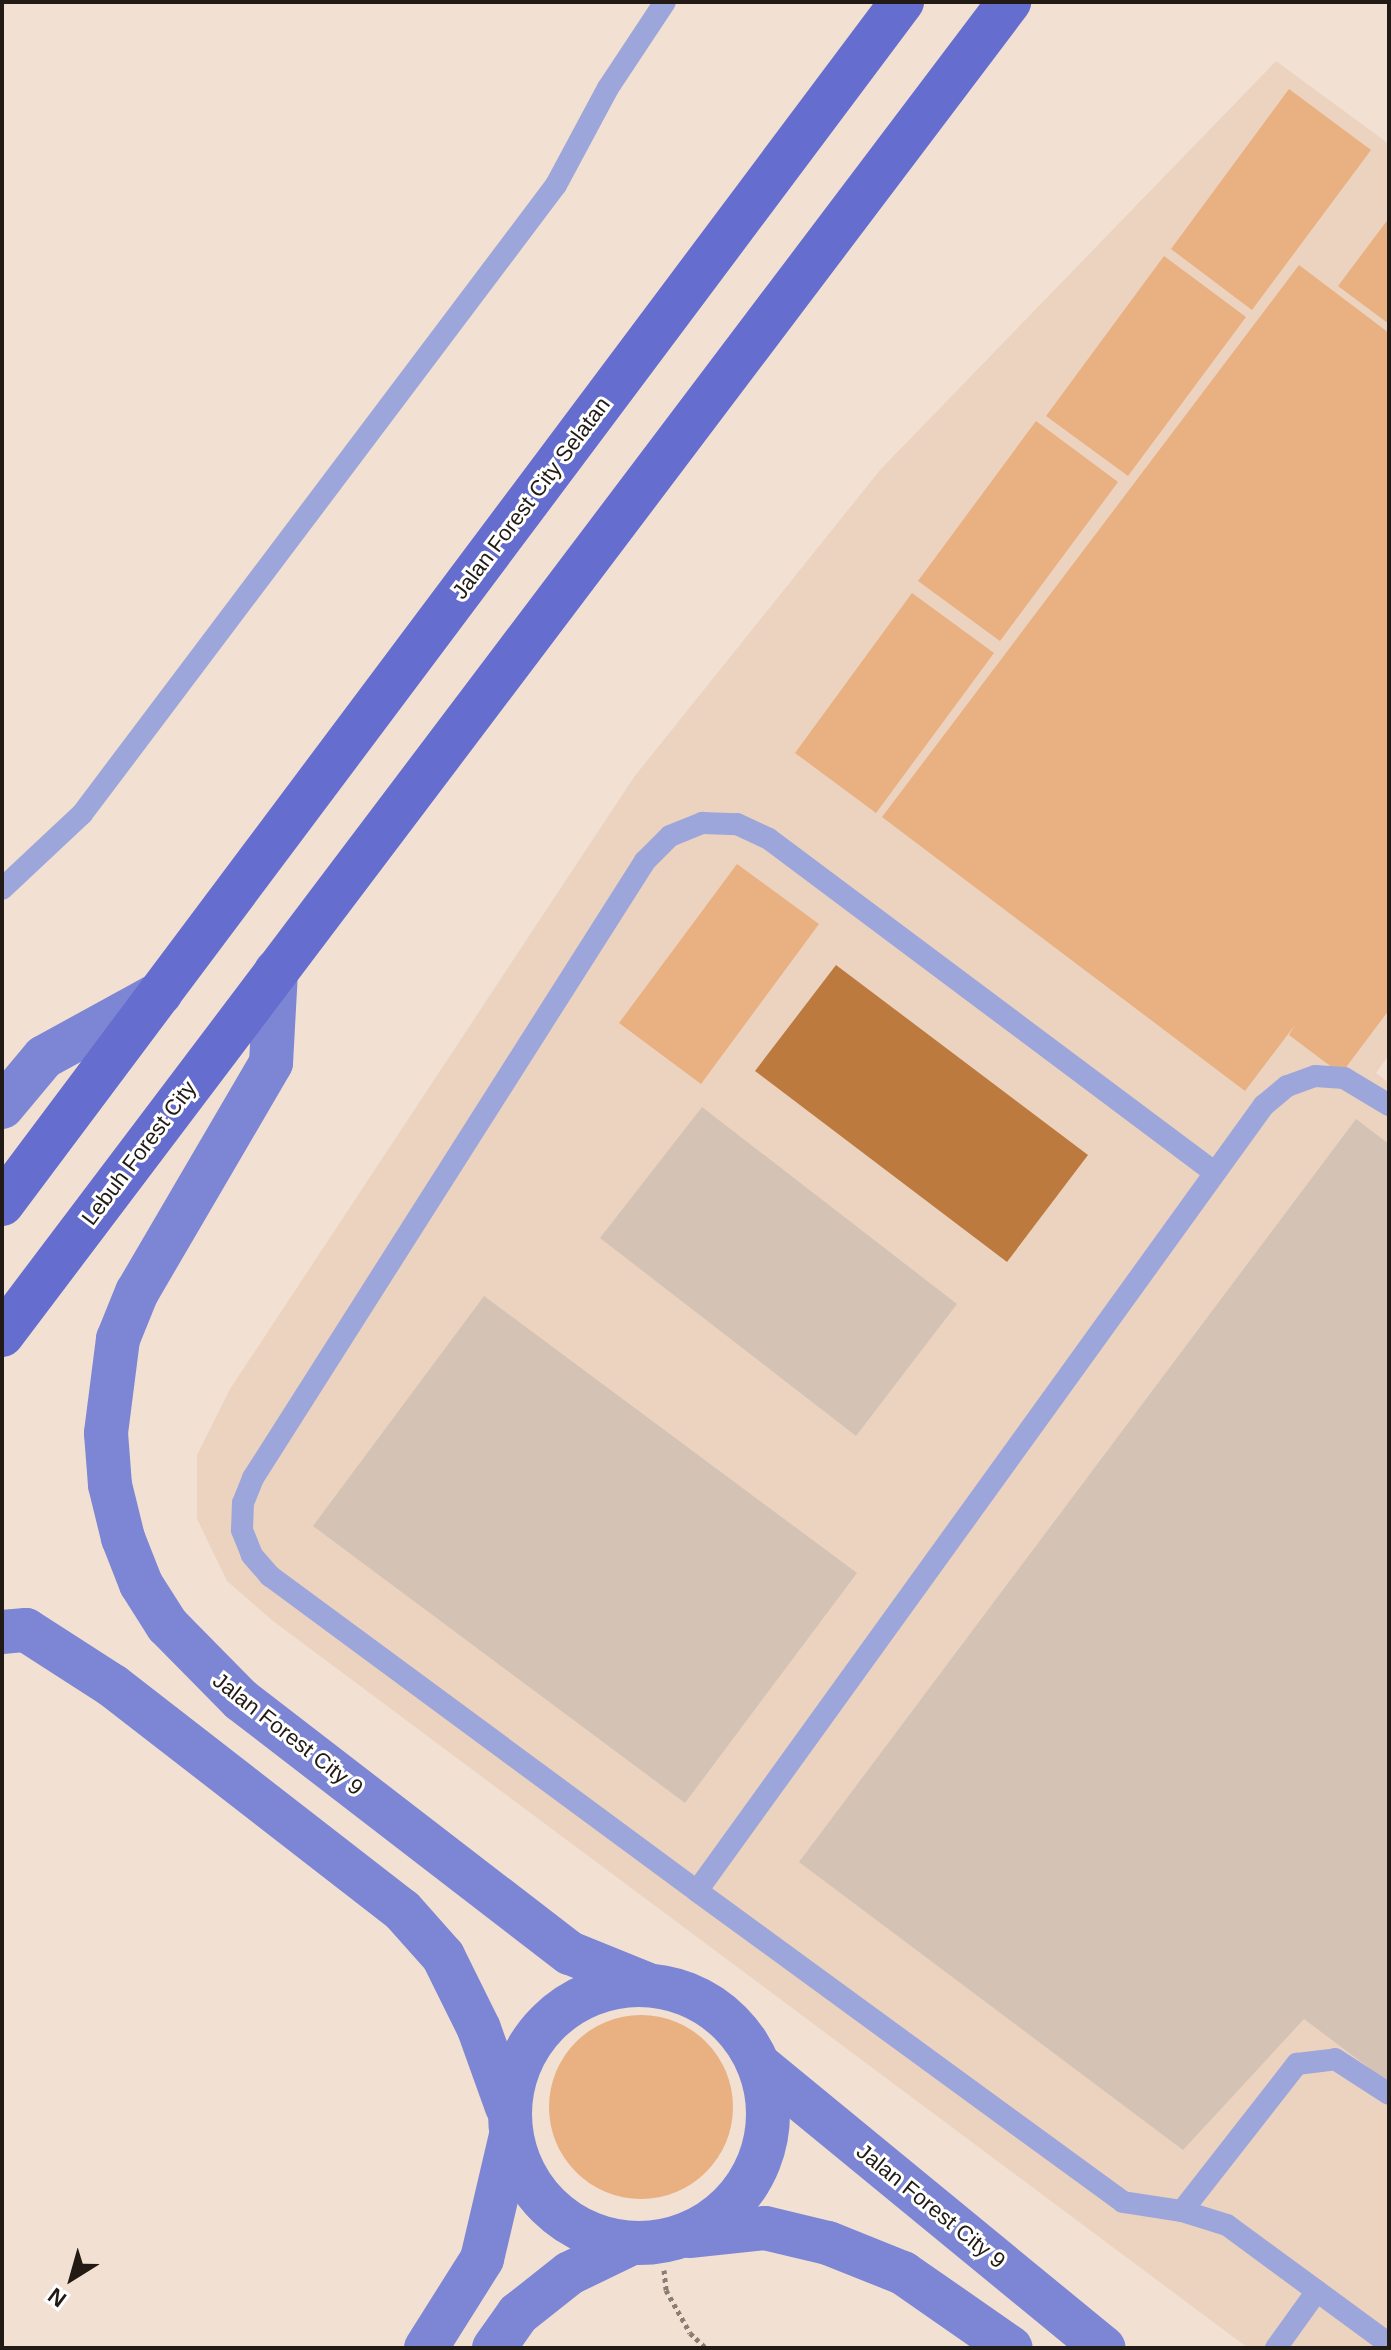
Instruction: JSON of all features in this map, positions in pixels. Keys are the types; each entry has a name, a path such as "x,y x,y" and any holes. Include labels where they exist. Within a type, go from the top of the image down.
{"main road":[{"name":"Jalan Forest City Selatan","path":"161,993 902,2"},
{"path":"276,971 1009,2"},
{"name":"Lebuh Forest City","path":"2,1335 276,971"},
{"path":"2,1204 161,993"}],"street":[{"name":"Jalan Forest City 9","path":"276,971 271,1063 137,1292 118,1339 106,1433 110,1485 123,1538 141,1584 167,1625 241,1700 570,1953 646,1984 702,2001 745,2039 759,2065 767,2093 764,2150 735,2200 660,2240"},
{"path":"2,1107 44,1057 161,993"},
{"path":"2,1632 26,1630 113,1686 402,1910 443,1956 479,2029 509,2121 519,2163 552,2210 576,2227 660,2240"},
{"name":"Jalan Forest City 9","path":"426,2348 482,2259 525,2051 564,2008 603,1990 646,1984"},
{"name":"Jalan Forest City 9","path":"759,2065 1104,2348"},
{"path":"494,2348 518,2314 570,2273 660,2240 765,2228 828,2243 903,2273 1011,2348"}],"lane":[{"path":"2,889 82,814 547,198 665,2"},
{"path":"1214,1172 769,839 737,824 702,823 670,836 645,861 253,1478 243,1503 242,1530 252,1555 270,1576 1123,2202 1182,2211 1227,2225 1389,2344"},
{"path":"697,1891 1264,1105 1287,1086 1315,1076 1344,1078 1389,1105"},
{"path":"1182,2211 1297,2064 1335,2059 1389,2094"},
{"path":"1276,2348 1317,2291"}],"path":[{"path":"660,2240 666,2290 690,2333 706,2348"}],"shaded area":[{"path":"1276,61 1389,144 1389,1055 1376,1073 1389,1083 1389,2348 1248,2348 273,1621 227,1581 197,1519 197,1455 230,1389 634,777 880,470"},
{"path":"1289,89 1371,150 1252,310 1171,249"},
{"path":"1389,218 1389,324 1338,286"},
{"path":"1164,256 1246,317 1128,476 1046,416"},
{"path":"1299,265 1389,333 1389,1010 1341,1074 1289,1035 1295,1025 1245,1091 882,817"},
{"path":"1036,421 1118,482 1000,641 918,581"},
{"path":"912,593 994,653 876,813 795,753"},
{"path":"737,864 819,924 701,1084 619,1023"},
{"path":"836,965 1088,1155 1007,1262 755,1071"},
{"path":"641,2015 676,2022 706,2042 726,2072 733,2107 726,2142 706,2172 676,2192 641,2199 606,2192 576,2172 556,2142 549,2107 556,2072 576,2042 606,2022"}],"building":[{"path":"702,1107 957,1304 856,1436 600,1238"},
{"path":"1356,1119 1389,1144 1389,2083 1304,2019 1183,2150 799,1862"},
{"path":"484,1296 857,1573 685,1803 313,1526"}]}
